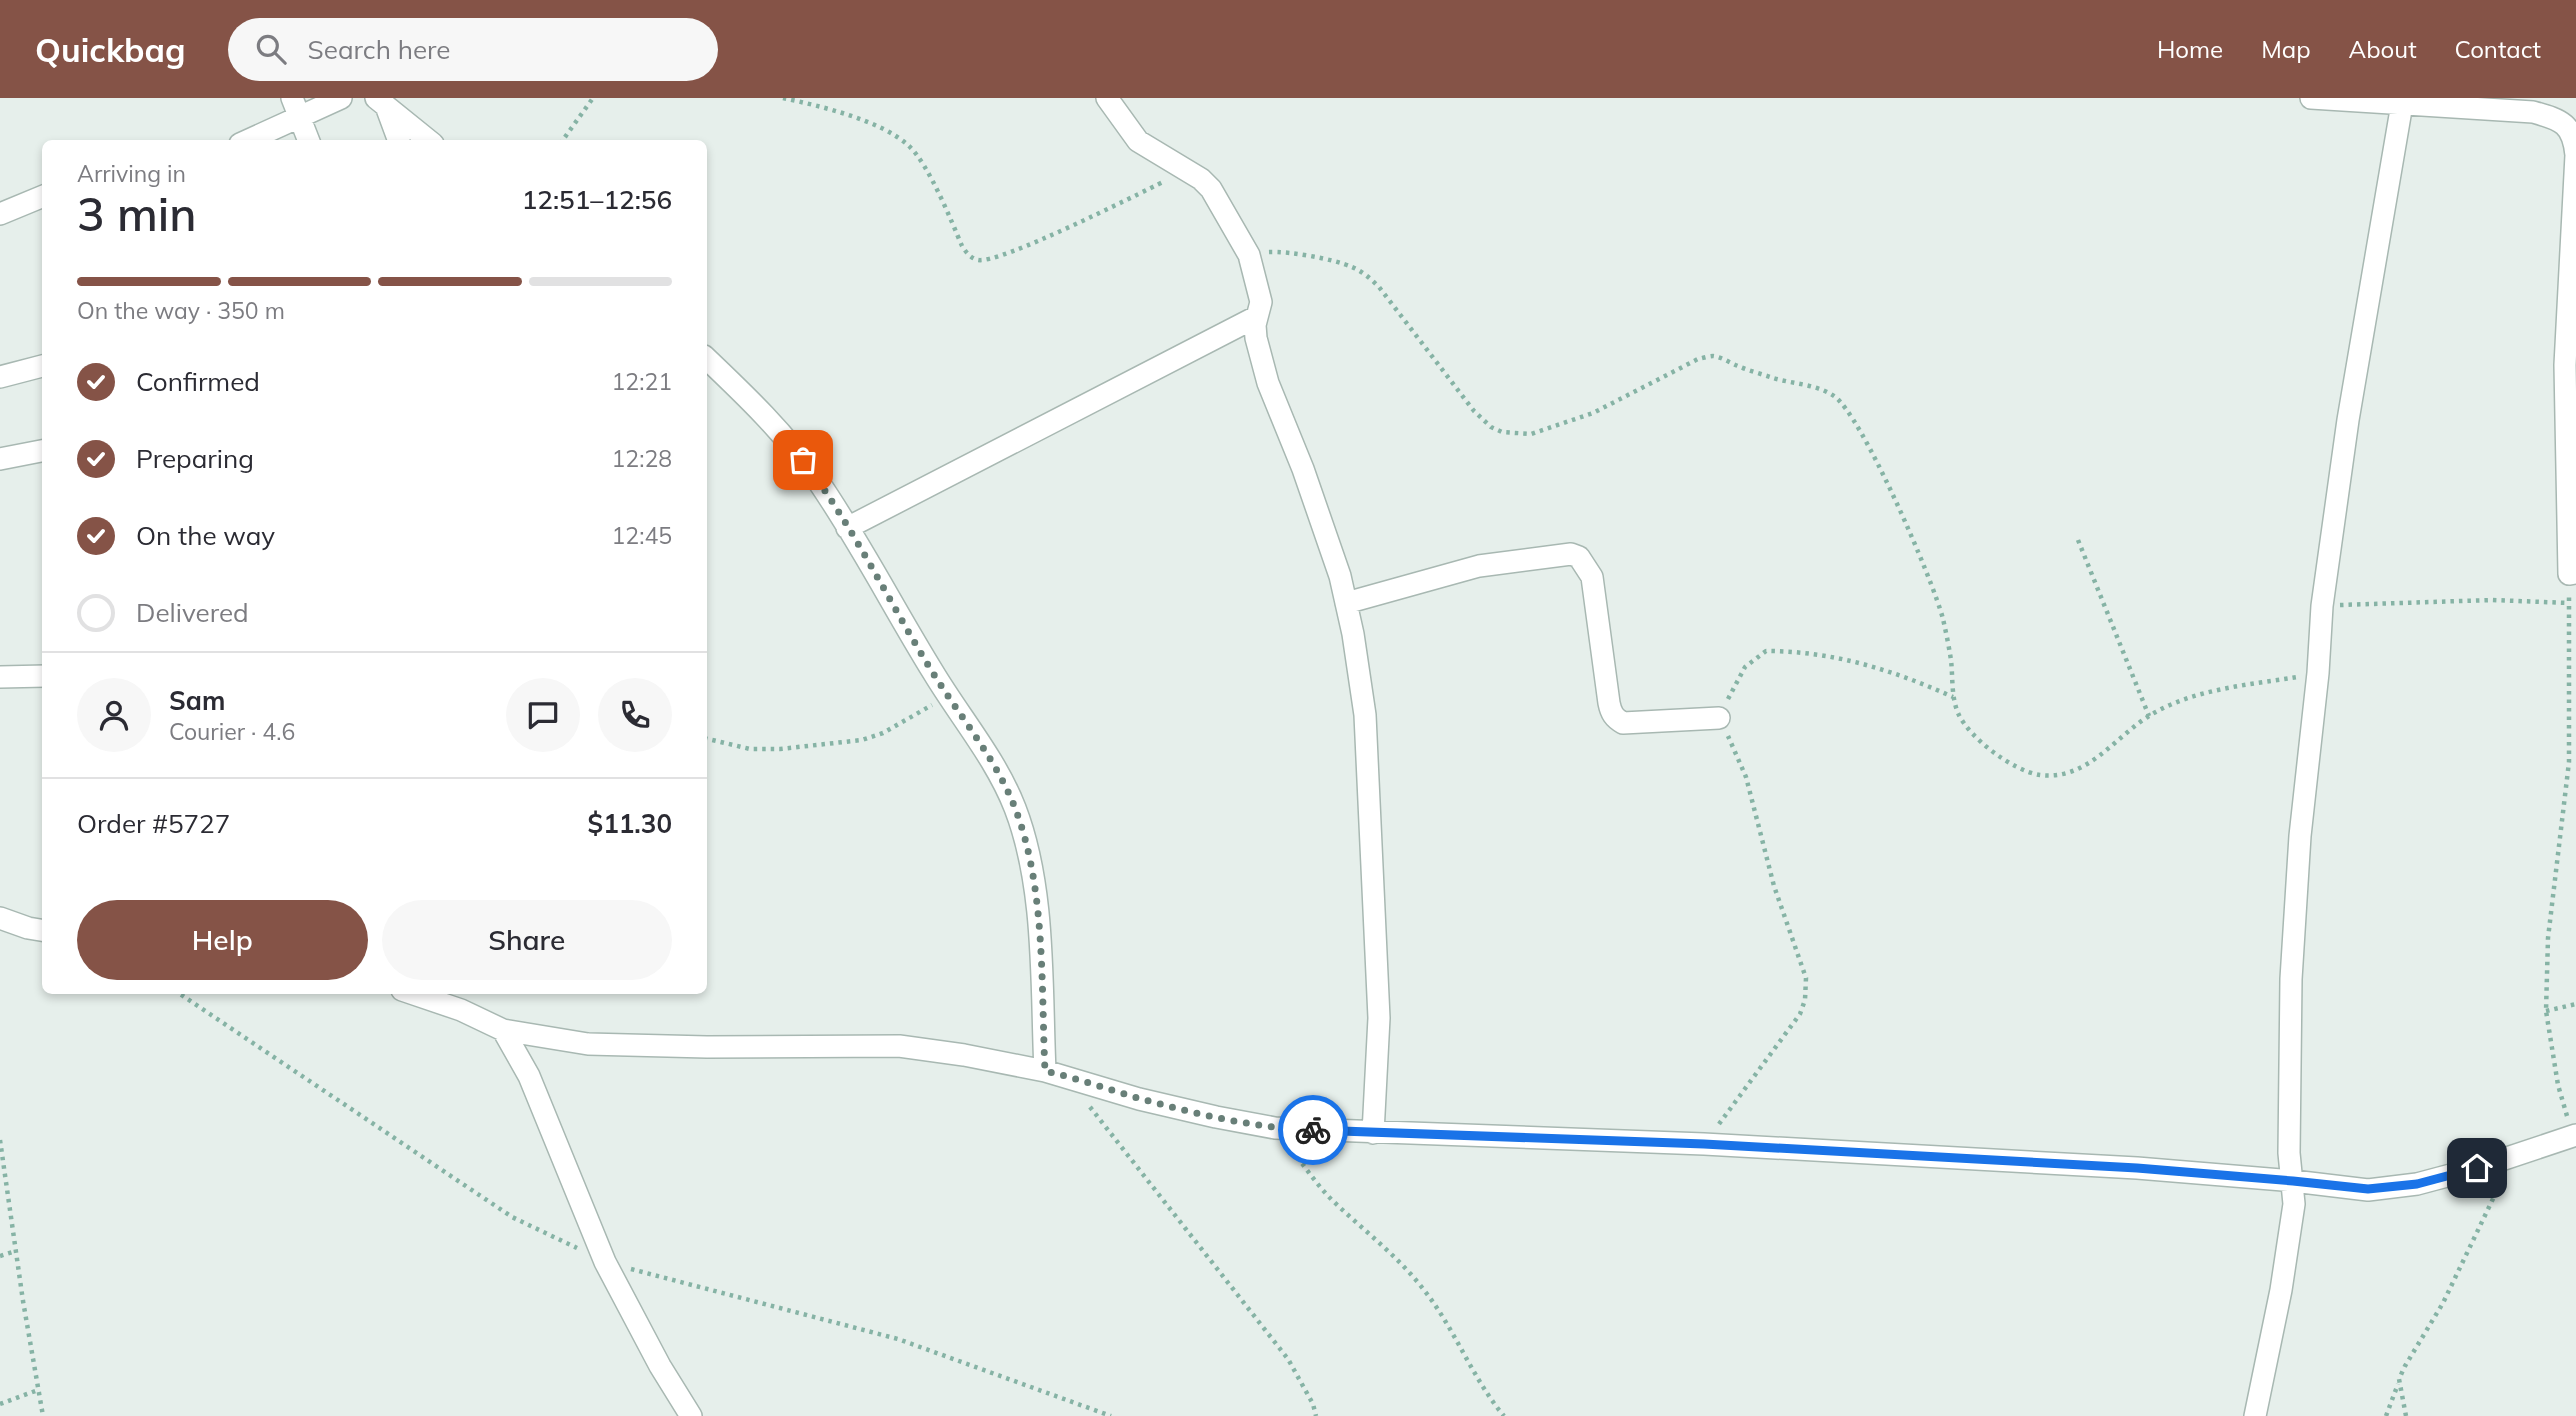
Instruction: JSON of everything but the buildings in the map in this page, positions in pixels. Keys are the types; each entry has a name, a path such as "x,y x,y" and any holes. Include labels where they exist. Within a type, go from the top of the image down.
{"street":[{"path":"292,98 308,140"},
{"path":"249,140 341,98"},
{"path":"1107,98 1138,141 1188,170 1211,189 1249,255 1261,302 1256,317 1255,338 1268,383 1325,530 1346,603 1366,727 1379,1018 1373,1132"},
{"path":"2311,98 2403,101 2533,112 2552,117 2567,126 2574,140 2575,168 2565,365 2572,574"},
{"path":"2255,1416 2289,1245 2294,1204 2290,1153 2291,979 2300,836 2318,673 2322,606 2348,420 2403,101"},
{"path":"381,102 398,140"},
{"path":"381,102 428,140"},
{"path":"0,214 42,197"},
{"path":"847,528 1256,317"},
{"path":"707,359 787,439 818,481 948,696 992,762 1015,809 1027,852 1037,906 1055,1073"},
{"path":"0,377 42,366"},
{"path":"0,459 42,451"},
{"path":"1346,603 1479,566 1571,554 1579,557 1592,578 1610,712 1616,719 1623,723 1719,718"},
{"path":"0,677 42,676"},
{"path":"0,918 42,930"},
{"path":"414,994 461,1010 503,1030 588,1044 707,1047 899,1046 1055,1073 1139,1098 1275,1128 1704,1144 2137,1168 2368,1189 2417,1184 2575,1136"},
{"path":"503,1030 529,1076 606,1262 660,1366 691,1416"}],"path":[{"path":"563,140 593,98"},
{"path":"783,98 828,108 895,136 909,146 919,159 962,246 970,257 979,260 1008,254 1188,170"},
{"path":"1249,255 1285,251 1352,266 1366,275 1379,287 1474,411 1491,427 1502,432 1531,434 1593,413 1698,359 1712,356 1785,382 1819,388 1836,398 1852,416 1923,563 1943,618 1951,660 1953,697 1958,714 1969,730 1994,752 2020,769 2042,775 2085,767 2149,716 2202,693 2318,673"},
{"path":"2078,540 2149,716"},
{"path":"2572,574 2569,603 2569,762 2548,938 2546,1011 2558,1085 2575,1136"},
{"path":"2322,606 2492,600 2569,603"},
{"path":"1704,1144 1800,1014 1805,1000 1807,978 1774,886 1738,753 1719,718 1737,680 1745,667 1766,651 1814,655 1884,668 1953,697"},
{"path":"707,739 750,749 862,740 883,733 948,696"},
{"path":"180,994 512,1217 606,1262 898,1339 1111,1416"},
{"path":"2546,1011 2576,1004"},
{"path":"1055,1073 1288,1359 1313,1404 1316,1416"},
{"path":"1275,1128 1330,1198 1425,1291 1465,1353 1486,1394 1504,1416"},
{"path":"0,1140 43,1416"},
{"path":"2386,1416 2404,1366 2443,1303 2514,1156"},
{"path":"0,1256 16,1251"},
{"path":"2399,1379 2406,1416"},
{"path":"0,1404 38,1390"}],"way so far":[{"path":"803,460 847,528 933,673 992,762 1015,809 1027,852 1037,906 1045,1071 1216,1117 1275,1128 1313,1130"}],"route":[{"path":"1313,1130 1704,1144 2137,1168 2368,1189 2417,1184 2477,1168"}]}
